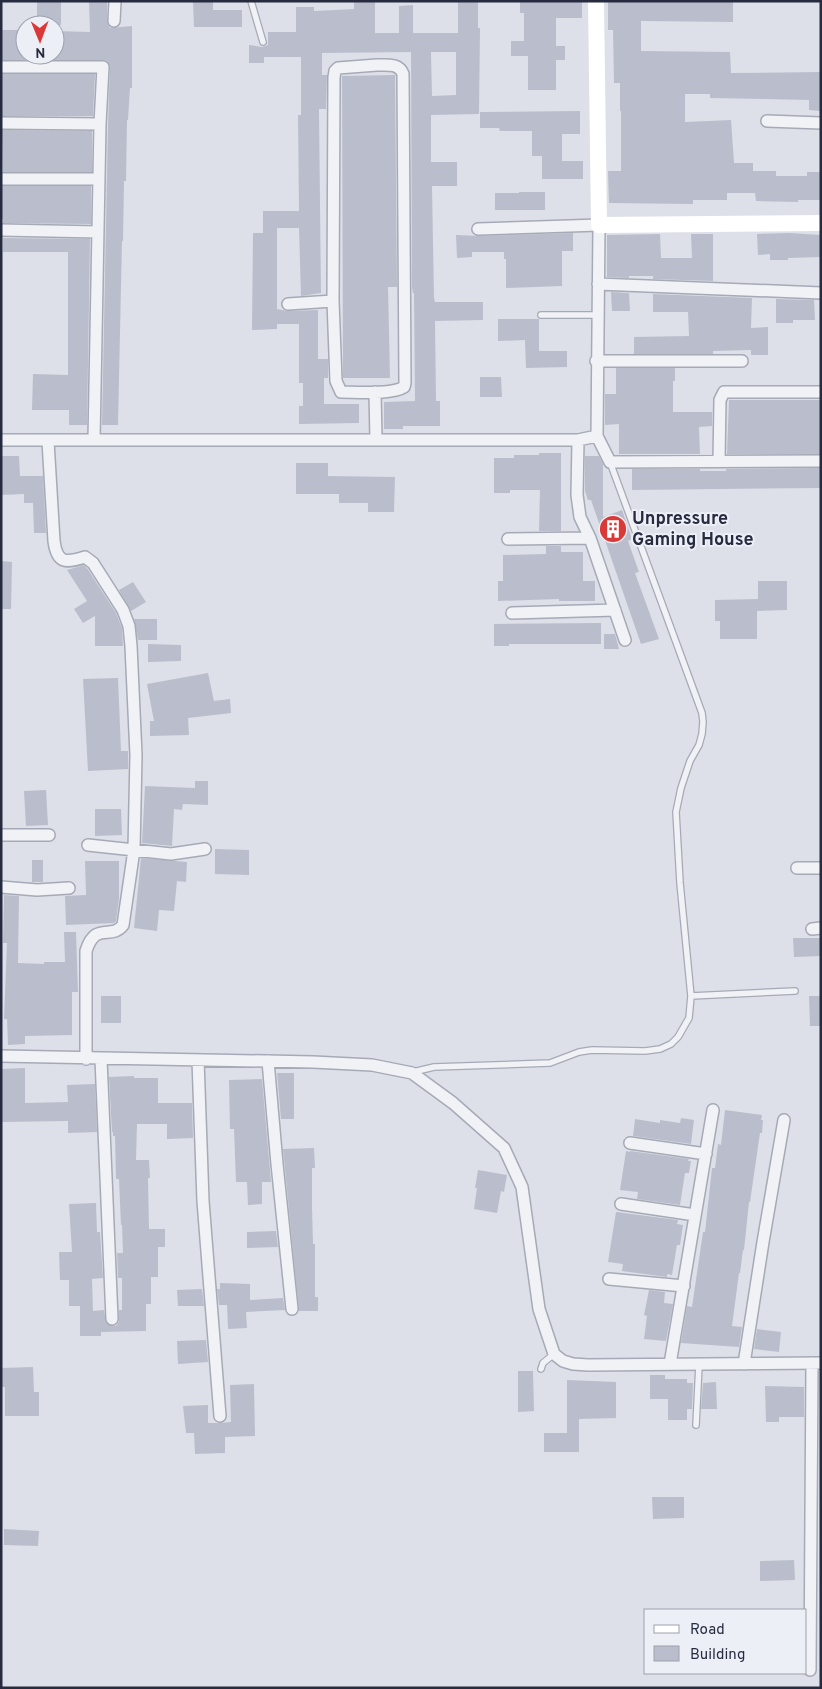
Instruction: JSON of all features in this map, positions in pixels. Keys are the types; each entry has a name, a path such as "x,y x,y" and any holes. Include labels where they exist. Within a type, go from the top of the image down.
{"street":[{"path":"114,20 115,1"},
{"path":"596,1 599,225 596,361 597,436 610,462 821,461"},
{"path":"346,66 394,66 400,68 403,74 405,383 404,387 400,389 375,392 341,392 336,381 333,301 335,71 346,66"},
{"path":"1,67 103,67 100,124 94,440"},
{"path":"767,120 821,123"},
{"path":"1,123 100,124"},
{"path":"1,179 99,179"},
{"path":"478,229 599,225 821,223"},
{"path":"1,230 98,232"},
{"path":"598,284 821,293"},
{"path":"288,304 333,301"},
{"path":"596,361 742,362"},
{"path":"375,392 376,440"},
{"path":"719,461 720,400 724,392 821,392"},
{"path":"1,440 578,440 597,436"},
{"path":"578,440 578,509 590,538 625,640"},
{"path":"48,441 56,552 62,560 67,562 85,558 93,562 122,610 129,626 136,755 134,850 123,925 120,930 104,931 92,937 86,951 86,1059"},
{"path":"508,539 590,538"},
{"path":"512,613 615,610"},
{"path":"1,835 49,835"},
{"path":"88,845 171,854 205,849"},
{"path":"798,868 821,868"},
{"path":"1,887 37,890 69,888"},
{"path":"1,1056 372,1065 412,1072 453,1103 504,1148 522,1187 539,1309 554,1354 563,1361 573,1364 816,1363 810,1670"},
{"path":"101,1059 112,1320"},
{"path":"198,1060 203,1201 220,1416"},
{"path":"268,1062 292,1309"},
{"path":"670,1364 713,1110"},
{"path":"744,1364 784,1120"},
{"path":"630,1143 706,1154"},
{"path":"621,1204 695,1215"},
{"path":"609,1280 684,1286"}],"lane":[{"path":"251,1 263,42"},
{"path":"541,315 597,315"},
{"path":"412,1072 434,1067 550,1064 579,1052 592,1050 645,1051 660,1049 671,1044 689,1018 691,996 680,883 676,812 681,788 690,761 699,745 703,722 702,713 610,462"},
{"path":"691,996 795,991"},
{"path":"541,1369 543,1364 554,1354"},
{"path":"696,1425 699,1364"}],"building":[{"path":"37,1 61,1 61,15 37,15"},
{"path":"89,1 107,1 107,21 110,28 132,26 132,88 130,88 127,120 126,181 124,181 118,425 102,425 110,67 107,61 104,60 65,60 65,31 90,32"},
{"path":"193,1 213,1 213,10 242,10 242,27 194,27"},
{"path":"354,1 375,1 375,33 399,33 399,6 413,5 413,33 458,33 458,1 478,1 478,28 480,28 479,114 431,115 431,162 457,162 457,186 432,186 435,302 483,302 483,320 435,321 436,401 440,401 440,426 403,426 403,429 384,429 384,402 415,401 414,293 412,287 411,52 322,53 322,75 327,75 326,109 319,109 321,293 301,296 299,228 277,228 277,309 288,311 318,310 318,359 328,359 328,378 324,378 324,404 359,404 359,423 299,424 299,406 303,406 303,383 299,383 299,324 277,324 277,329 252,330 253,233 263,233 263,211 299,211 298,115 301,115 301,57 264,57 264,63 249,63 249,45 262,47 268,45 268,32 296,32 296,7 314,7 314,11 354,9","holes":["431,52 456,52 456,95 432,96"]},
{"path":"520,1 582,1 582,18 556,18 556,46 565,46 565,60 556,60 556,90 528,90 528,56 511,56 511,41 524,41 524,13 520,13"},
{"path":"608,1 733,2 733,22 641,21 641,51 730,52 731,73 821,72 821,111 809,110 809,100 710,98 710,94 685,94 685,122 731,120 734,163 753,163 753,171 776,171 776,176 807,176 807,172 821,172 821,200 798,200 798,202 756,201 755,193 727,193 727,200 693,200 693,204 609,203 608,171 621,171 621,111 620,83 614,83 613,30 608,30"},
{"path":"1,30 15,30 15,60 2,60"},
{"path":"1,74 95,74 93,116 2,116"},
{"path":"395,75 397,287 388,287 390,378 343,378 342,76"},
{"path":"580,111 580,134 562,134 562,161 583,161 583,179 542,179 542,156 532,156 532,131 500,131 499,128 480,128 480,112"},
{"path":"2,130 92,131 92,172 3,172"},
{"path":"2,186 91,186 91,224 3,223 3,219 1,219"},
{"path":"545,192 545,210 495,210 495,193"},
{"path":"573,233 573,251 562,251 562,286 506,288 506,259 504,259 504,252 472,252 472,257 457,258 456,235"},
{"path":"790,233 821,235 821,257 770,260 770,254 758,255 757,234"},
{"path":"660,234 661,258 692,258 691,234 713,234 713,281 653,279 653,276 607,277 607,235"},
{"path":"3,238 90,239 87,425 69,425 69,410 32,410 33,374 68,375 68,252 3,252"},
{"path":"611,292 629,293 630,311 612,311"},
{"path":"653,294 752,298 751,328 768,327 768,355 751,355 751,350 713,351 713,354 634,354 634,337 689,336 688,312 653,312"},
{"path":"776,299 814,300 815,320 793,320 793,323 776,323"},
{"path":"498,319 539,319 539,351 567,351 567,367 526,368 525,340 498,341"},
{"path":"616,368 675,368 673,412 712,412 712,426 699,427 700,454 619,454 619,424 605,425 605,394 616,394"},
{"path":"480,377 501,377 502,397 480,397"},
{"path":"729,400 821,400 821,454 727,454"},
{"path":"539,453 561,453 561,531 539,531 540,490 510,490 510,493 494,493 494,458 514,458 514,455 539,455"},
{"path":"1,456 19,456 20,476 43,476 46,533 34,533 33,503 24,503 24,494 1,495"},
{"path":"585,456 599,456 603,464 603,517 622,510 632,539 628,541 639,572 635,573 659,639 641,644 591,500 588,500 585,491"},
{"path":"296,463 328,463 328,476 395,477 394,512 368,512 368,503 339,503 339,494 296,494"},
{"path":"821,468 821,488 632,490 632,469 726,471 726,469"},
{"path":"546,546 561,546 561,552 583,552 583,581 595,581 595,601 559,601 559,599 498,601 498,581 503,581 503,555 546,554"},
{"path":"1,561 12,562 11,609 1,609"},
{"path":"84,565 116,613 122,628 123,646 95,646 95,616 83,623 74,609 87,601 67,570"},
{"path":"758,581 787,581 787,610 757,611 757,639 720,639 720,621 715,621 715,600 758,599"},
{"path":"133,582 146,602 131,611 119,590"},
{"path":"134,619 157,619 157,640 138,640"},
{"path":"601,623 601,644 509,644 509,646 494,646 494,624"},
{"path":"604,634 615,634 619,649 604,649"},
{"path":"148,644 181,645 181,661 148,662"},
{"path":"208,673 214,701 230,699 231,713 188,718 189,735 150,736 150,721 154,721 147,684"},
{"path":"118,678 121,751 128,751 128,769 88,771 83,679"},
{"path":"195,781 208,781 208,805 183,804 182,810 174,809 172,846 142,843 145,786 195,788"},
{"path":"46,790 48,825 26,826 24,791"},
{"path":"95,809 121,809 122,835 95,836"},
{"path":"215,849 249,850 249,875 215,874"},
{"path":"141,858 187,862 186,882 177,881 174,911 159,910 157,931 134,928"},
{"path":"32,860 43,860 43,882 32,882"},
{"path":"85,861 119,861 119,899 116,921 114,923 66,925 65,896 86,895"},
{"path":"4,895 19,896 18,963 44,964 44,962 65,962 64,932 76,932 78,992 72,992 72,1035 25,1036 25,1044 8,1045 7,1019 4,1019 7,943 3,943"},
{"path":"793,938 821,938 821,956 794,957"},
{"path":"101,996 121,996 121,1023 101,1023"},
{"path":"809,996 821,996 821,1026 810,1026"},
{"path":"25,1068 25,1103 68,1102 67,1085 95,1084 97,1132 68,1133 68,1121 1,1122 1,1069"},
{"path":"277,1073 294,1073 294,1119 281,1119"},
{"path":"134,1076 134,1078 158,1078 158,1103 192,1103 193,1138 167,1139 167,1124 137,1124 136,1160 149,1160 149,1229 165,1229 165,1247 158,1247 158,1277 151,1277 151,1304 146,1304 146,1331 101,1332 101,1336 80,1336 80,1306 69,1306 69,1280 60,1280 59,1252 72,1252 69,1204 96,1203 97,1232 100,1232 103,1278 92,1279 93,1311 104,1310 106,1323 116,1326 119,1322 119,1310 122,1310 122,1278 118,1278 117,1253 123,1253 119,1179 116,1179 115,1136 113,1136 112,1132 109,1077"},
{"path":"262,1079 271,1182 262,1182 262,1204 248,1205 247,1182 236,1182 234,1129 230,1129 229,1080"},
{"path":"725,1110 762,1115 761,1120 763,1120 749,1202 744,1250 732,1326 742,1327 739,1347 681,1343 687,1306 692,1307 703,1232 705,1232 712,1168 715,1168 718,1144 721,1145"},
{"path":"681,1118 694,1120 691,1144 633,1136 635,1119 660,1123 660,1120 680,1123"},
{"path":"314,1148 315,1168 312,1168 312,1207 313,1244 315,1244 315,1297 318,1297 318,1311 299,1311 283,1149"},
{"path":"626,1151 689,1159 688,1161 691,1161 689,1173 685,1173 680,1205 637,1199 638,1192 620,1190"},
{"path":"478,1170 507,1175 504,1192 501,1191 497,1213 474,1209"},
{"path":"616,1212 678,1220 677,1224 683,1225 680,1245 677,1245 672,1275 667,1274 667,1277 622,1271 623,1264 608,1262"},
{"path":"276,1231 278,1247 247,1248 247,1232"},
{"path":"220,1283 250,1284 250,1300 283,1298 285,1310 246,1312 247,1328 228,1329 227,1305 219,1305 217,1289 220,1289"},
{"path":"202,1289 204,1306 178,1306 177,1290"},
{"path":"649,1290 665,1292 664,1303 673,1304 666,1341 644,1339 647,1316 644,1315"},
{"path":"757,1329 781,1332 779,1352 754,1349"},
{"path":"206,1340 208,1362 178,1364 177,1341"},
{"path":"33,1367 34,1392 39,1392 39,1416 5,1416 5,1387 2,1387 1,1368"},
{"path":"518,1371 533,1371 534,1411 518,1412"},
{"path":"650,1375 665,1375 665,1379 687,1379 687,1383 693,1383 692,1409 687,1409 687,1420 668,1420 668,1399 650,1399"},
{"path":"567,1380 616,1382 616,1418 579,1419 579,1452 544,1452 544,1433 567,1433"},
{"path":"716,1382 717,1409 701,1409 703,1383"},
{"path":"254,1384 255,1436 225,1437 225,1453 195,1454 194,1433 186,1433 183,1406 208,1405 208,1423 231,1422 230,1385"},
{"path":"765,1386 804,1387 804,1417 779,1417 779,1422 766,1422"},
{"path":"652,1497 684,1497 684,1518 653,1519"},
{"path":"4,1529 39,1531 38,1546 4,1545"},
{"path":"794,1560 795,1580 760,1581 760,1561"}],"place":[{"name":"Unpressure Gaming House","path":"613,529"}]}
